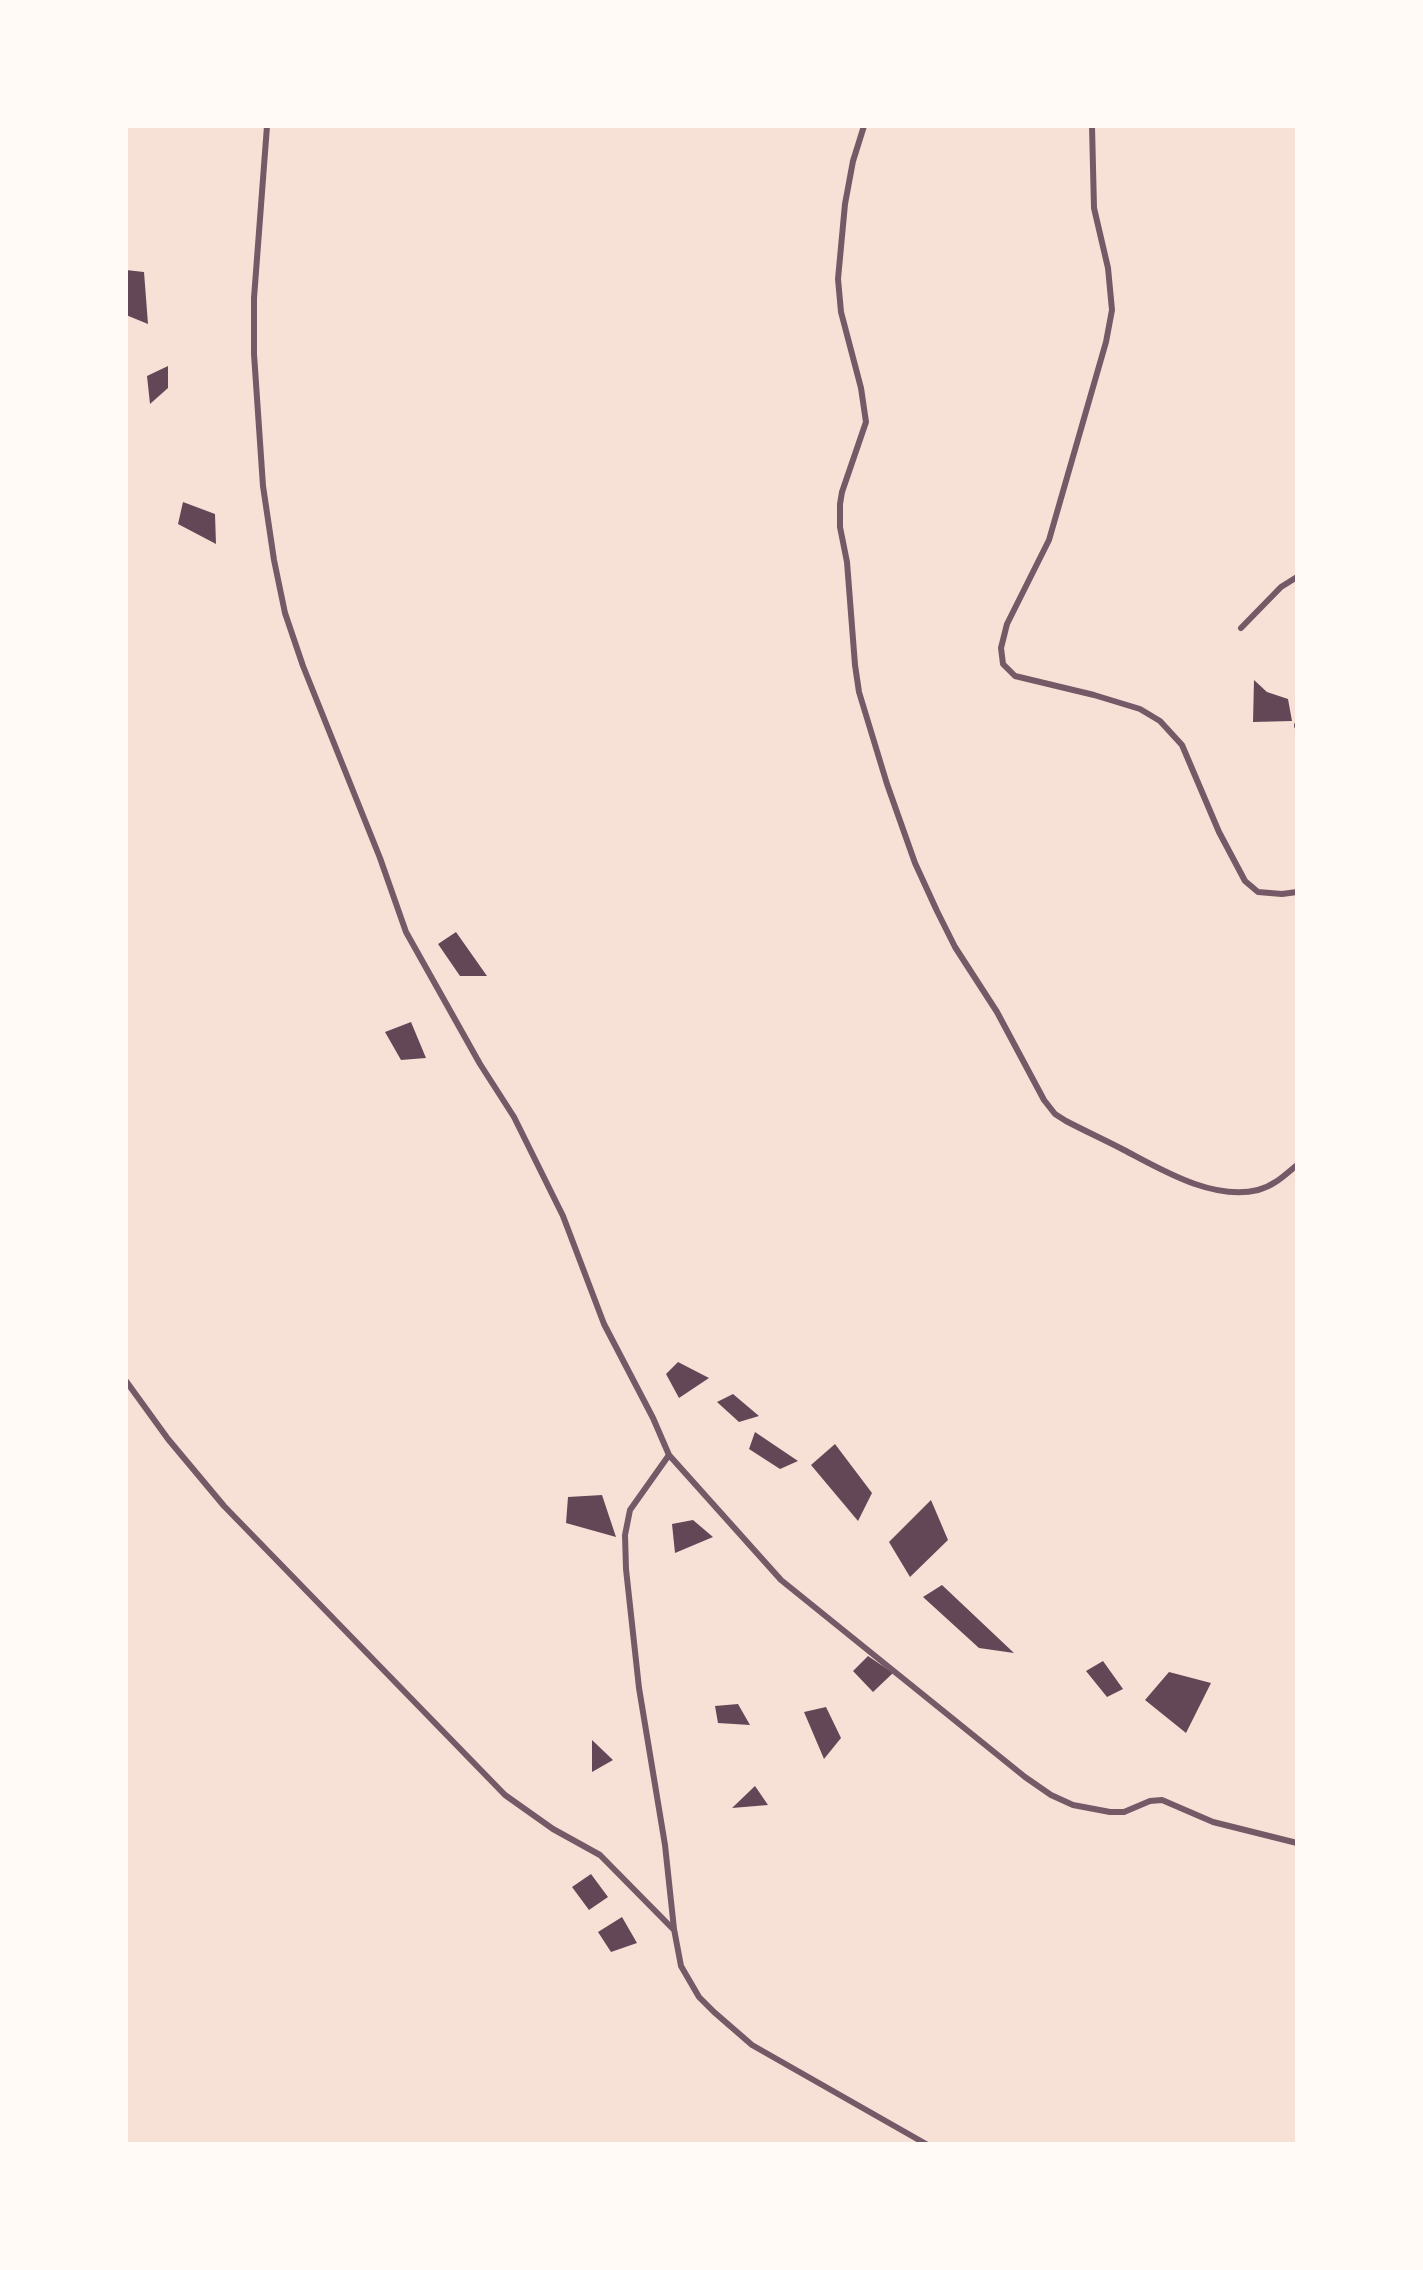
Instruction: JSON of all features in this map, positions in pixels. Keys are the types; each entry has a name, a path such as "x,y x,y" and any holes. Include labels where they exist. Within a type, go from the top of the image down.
{"street":[{"path":"267,126 254,289 254,354 263,486 285,613 303,666 380,858 406,932 480,1064 514,1117 562,1216 604,1324 649,1410 669,1455 781,1580 1025,1777 1051,1795 1073,1805 1110,1812 1124,1812 1150,1801 1162,1800 1213,1822 1297,1843"},
{"path":"864,126 853,161 845,204 838,279 842,312 861,388 866,422 842,492 840,527 847,562 855,665 860,692 887,784 915,863 955,946 997,1012 1044,1100 1055,1113 1066,1121 1178,1179 1211,1188 1242,1192 1259,1190 1275,1183 1297,1165"},
{"path":"1092,126 1094,208 1108,268 1112,310 1106,342 1049,540 1007,624 1002,648 1003,664 1015,676 1131,706 1160,721 1182,745 1219,832 1245,881 1258,892 1282,894 1297,892"},
{"path":"1241,628 1281,587 1297,578"},
{"path":"126,1381 168,1439 224,1506 505,1795 553,1829 600,1855 674,1929"},
{"path":"669,1455 630,1510 625,1535 626,1569 639,1688 665,1845 674,1929 681,1966 688,1980 714,2012 733,2029 775,2059 926,2144"}],"building":[{"path":"126,270 144,272 148,324 126,315"},
{"path":"168,366 168,388 150,404 147,376"},
{"path":"183,502 215,514 216,544 178,524"},
{"path":"1254,680 1267,692 1288,699 1292,721 1253,722"},
{"path":"456,932 487,976 460,976 438,944"},
{"path":"411,1022 426,1058 401,1060 385,1032"},
{"path":"678,1362 709,1378 679,1398 666,1374"},
{"path":"733,1394 759,1416 739,1422 717,1402"},
{"path":"755,1432 798,1461 780,1469 749,1449"},
{"path":"835,1444 872,1493 858,1521 811,1465"},
{"path":"602,1495 616,1537 566,1523 568,1497"},
{"path":"931,1500 948,1540 910,1577 889,1542"},
{"path":"693,1520 713,1537 675,1553 672,1524"},
{"path":"942,1585 1014,1653 979,1648 923,1597"},
{"path":"868,1656 893,1673 873,1692 853,1671"},
{"path":"1103,1661 1123,1689 1107,1697 1086,1671"},
{"path":"1169,1672 1211,1683 1186,1733 1145,1700"},
{"path":"738,1704 750,1725 718,1723 715,1706"},
{"path":"826,1707 841,1738 824,1759 804,1712"},
{"path":"592,1740 613,1760 592,1772"},
{"path":"755,1786 768,1805 732,1808"},
{"path":"591,1874 608,1897 589,1910 572,1887"},
{"path":"622,1917 637,1943 611,1952 598,1932"}]}
